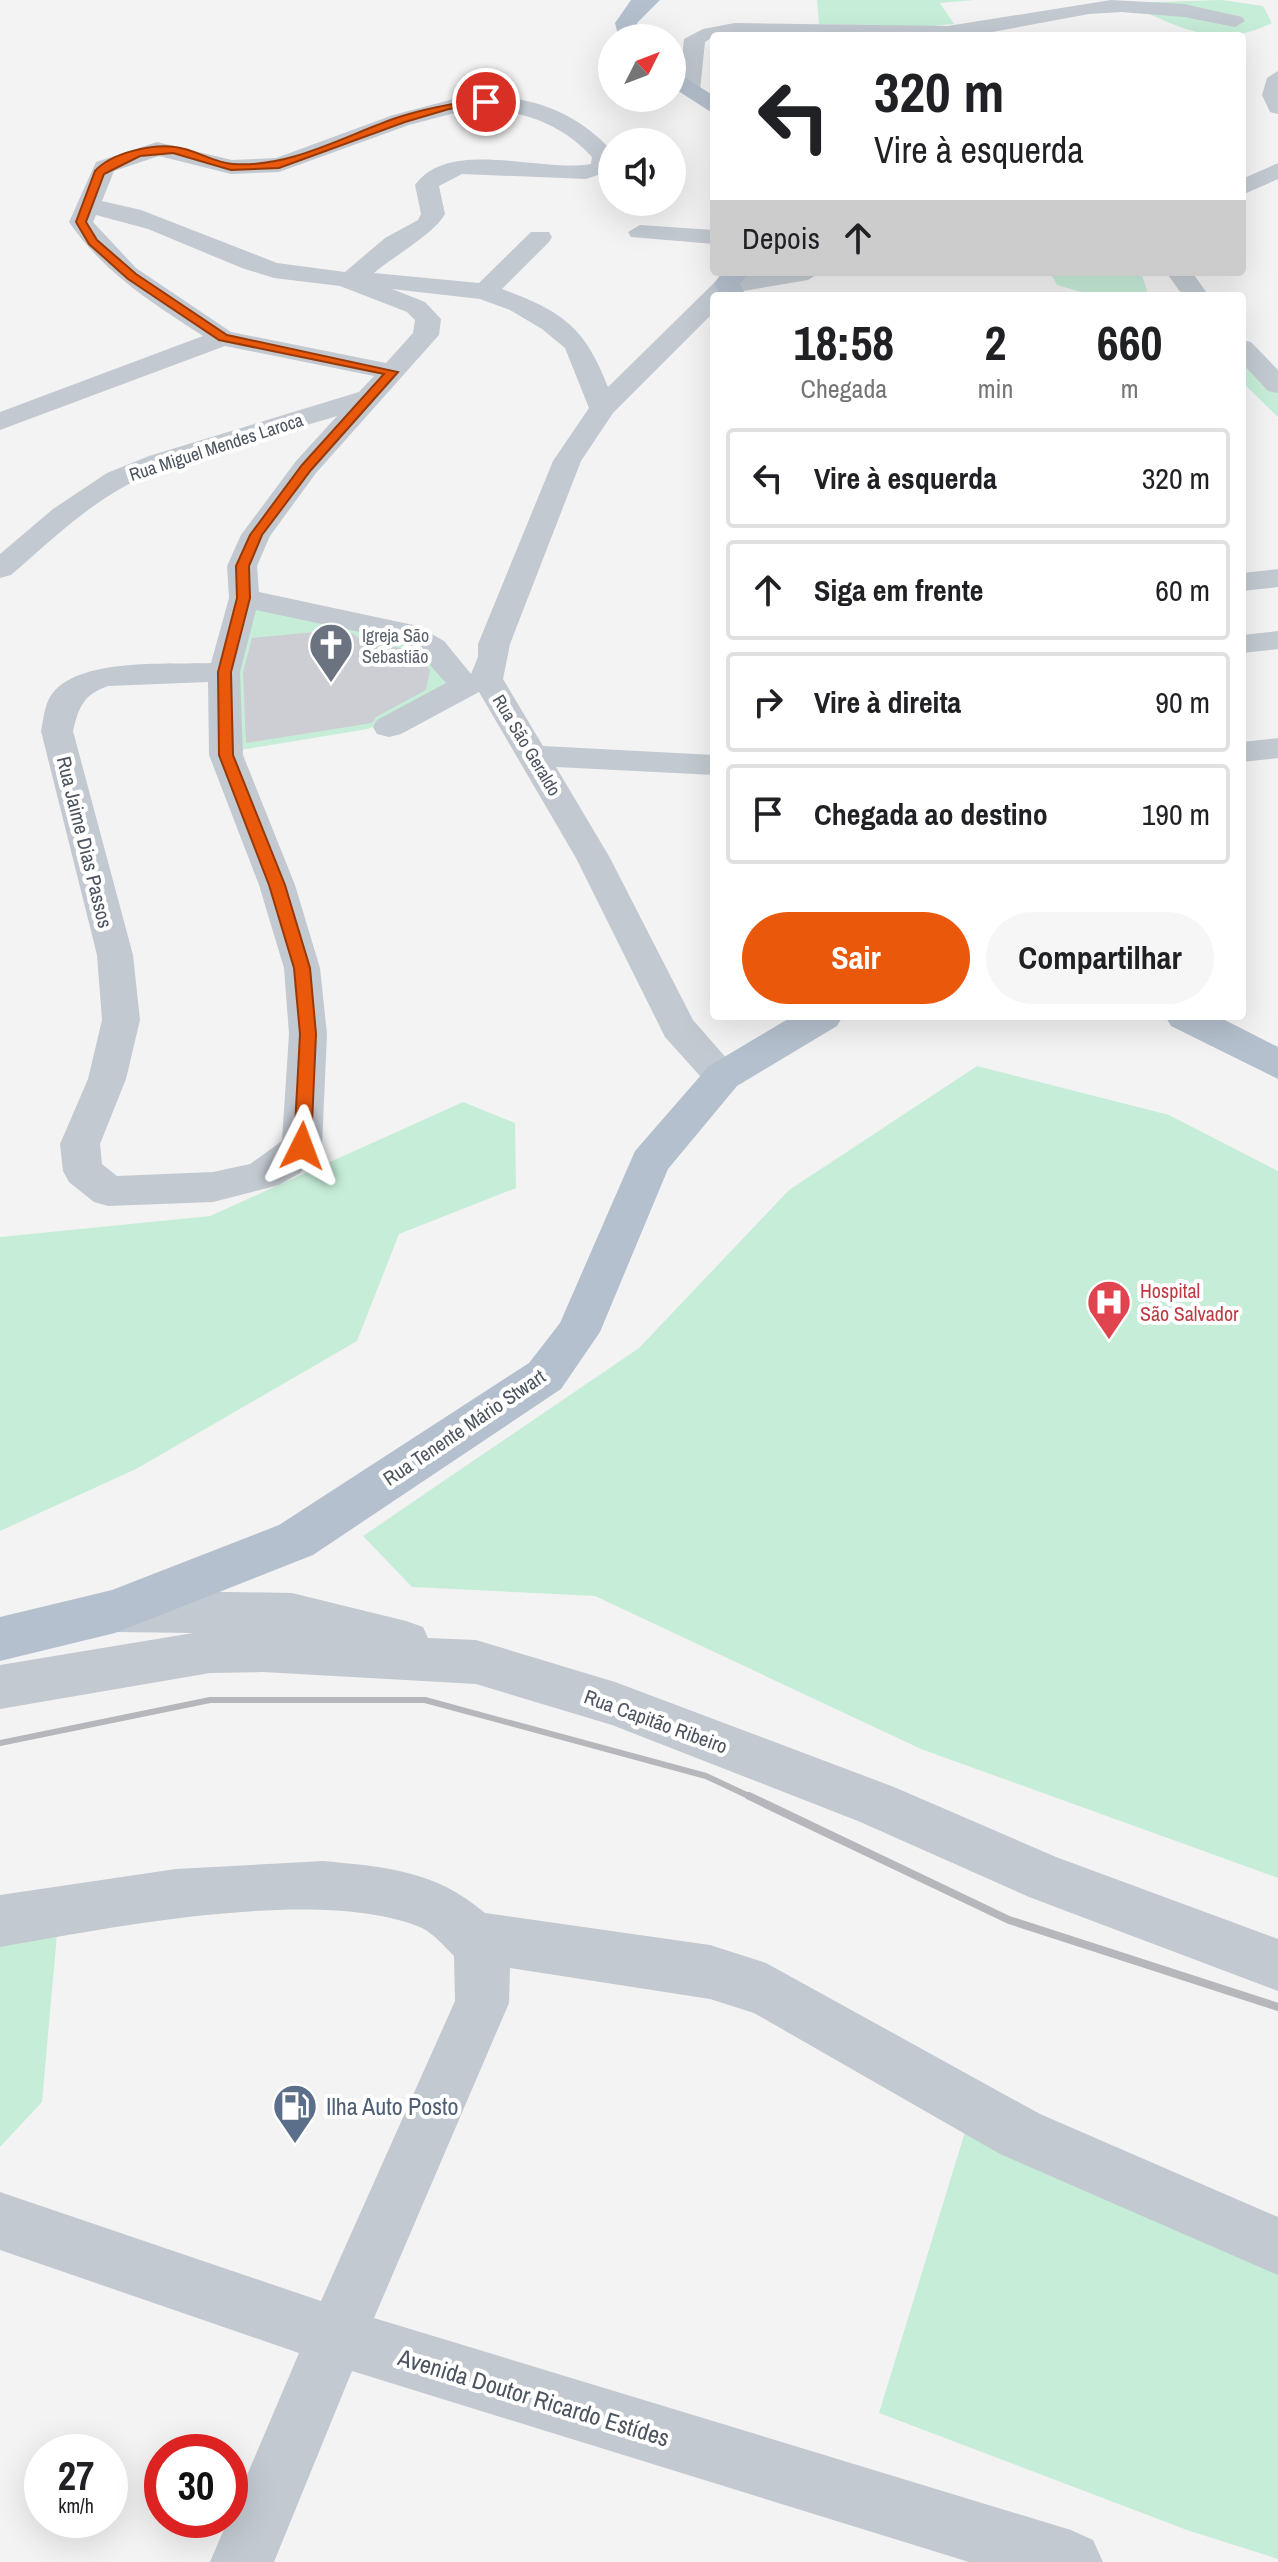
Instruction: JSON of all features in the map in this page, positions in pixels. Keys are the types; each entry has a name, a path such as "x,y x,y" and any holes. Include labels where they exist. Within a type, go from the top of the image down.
{"main road":[{"path":"626,24 639,5 649,0"},
{"path":"686,87 710,104"},
{"name":"Rua Tenente Mário Stwart","path":"0,1639 115,1611 296,1540 545,1376 578,1332 650,1162 723,1076 816,1020"},
{"path":"1193,1020 1278,1065"}],"street":[{"path":"944,32 984,30 1090,7 1156,9 1235,21"},
{"path":"1156,9 1205,32"},
{"path":"711,32 792,29 891,32"},
{"path":"686,67 695,39 710,32"},
{"path":"1278,78 1273,95 1278,107"},
{"path":"349,281 394,243 428,224 433,214 427,185 447,170 460,167 586,172 602,168 604,156 583,133 545,113 503,102 469,102 401,120 279,165 231,167 174,150 138,153 104,167 85,206 81,222 93,242 132,276 223,338 392,372"},
{"path":"1246,161 1277,171"},
{"path":"1246,186 1277,171"},
{"path":"85,206 121,211 273,270 349,281 435,282 486,291 539,315 573,339 603,408"},
{"path":"640,232 710,237"},
{"path":"486,291 540,237"},
{"path":"725,289 788,276"},
{"path":"224,672 244,598 242,566 256,535 306,467 426,335 428,319 416,307 349,281"},
{"name":"Rua São Geraldo","path":"710,304 603,408 567,461 494,644 494,657 476,682 535,756 593,858 678,1028 723,1076"},
{"path":"0,422 223,338"},
{"path":"1246,352 1278,385"},
{"name":"Rua Miguel Mendes Laroca","path":"0,569 63,515 117,479 159,462 365,399"},
{"path":"1246,582 1278,578"},
{"path":"244,598 382,626 421,639 476,682 389,727"},
{"path":"1246,644 1278,640"},
{"name":"Rua Jaime Dias Passos","path":"224,672 226,755 277,885 302,968 308,1034 302,1146 292,1160 266,1175 207,1188 108,1191 83,1171 80,1144 107,1079 121,1020 115,955 57,731 64,701 84,684 104,677 224,672"},
{"path":"1246,752 1278,748"},
{"path":"535,756 710,765"},
{"path":"115,1611 292,1614 340,1623 476,1662"},
{"name":"Rua Capitão Ribeiro","path":"0,1687 210,1652 263,1651 476,1662 615,1704 876,1804 1047,1879 1278,1965"},
{"path":"0,1921 184,1891 334,1885 408,1897 452,1915 474,1937 485,1972 482,2003 336,2336 242,2562"},
{"path":"474,1937 710,1972 766,1990 1020,2134 1278,2246"},
{"name":"Avenida Doutor Ricardo Estídes","path":"0,2221 336,2336 1071,2562"}],"green space":[{"path":"817,0 974,0 940,3 954,24 922,27 819,24"},
{"path":"1222,0 1263,6 1272,23 1246,32 1197,32 1125,3"},
{"path":"1052,276 1142,276 1148,292 1081,292 1057,285"},
{"path":"1246,360 1278,388 1278,417 1246,386"},
{"name":"Igreja São Sebastião","path":"250,608 405,636 441,669 448,688 368,729 234,751 229,690"},
{"path":"977,1066 1169,1115 1278,1171 1278,1878 921,1749 595,1596 412,1587 363,1536 639,1348 789,1190"},
{"path":"463,1102 515,1123 516,1188 399,1234 357,1341 136,1469 0,1531 0,1237 210,1216"},
{"path":"58,1923 42,2102 0,2147 0,1931"},
{"path":"968,2122 1278,2259 1278,2559 1187,2530 879,2413"}],"building":[{"name":"Igreja São Sebastião","path":"337,630 352,633 363,641 405,649 419,657 430,670 426,690 376,717 372,723 246,743 243,672 252,638"}],"railway":[{"path":"0,1743 210,1700 425,1700 706,1776 753,1798"},
{"path":"749,1796 1009,1920 1278,2007"}],"place":[{"name":"Igreja São Sebastião","path":"331,684"},
{"name":"Hospital São Salvador","path":"1109,1341"},
{"name":"Ilha Auto Posto","path":"295,2145"}],"route":[{"path":"302,1146 308,1034 302,968 277,885 226,755 223,733 224,672 244,598 242,566 256,535 306,467 392,372 223,338 132,276 93,242 81,222 85,206 104,167 138,153 157,149 174,150 231,167 279,165 401,120 448,106 486,102"}]}
